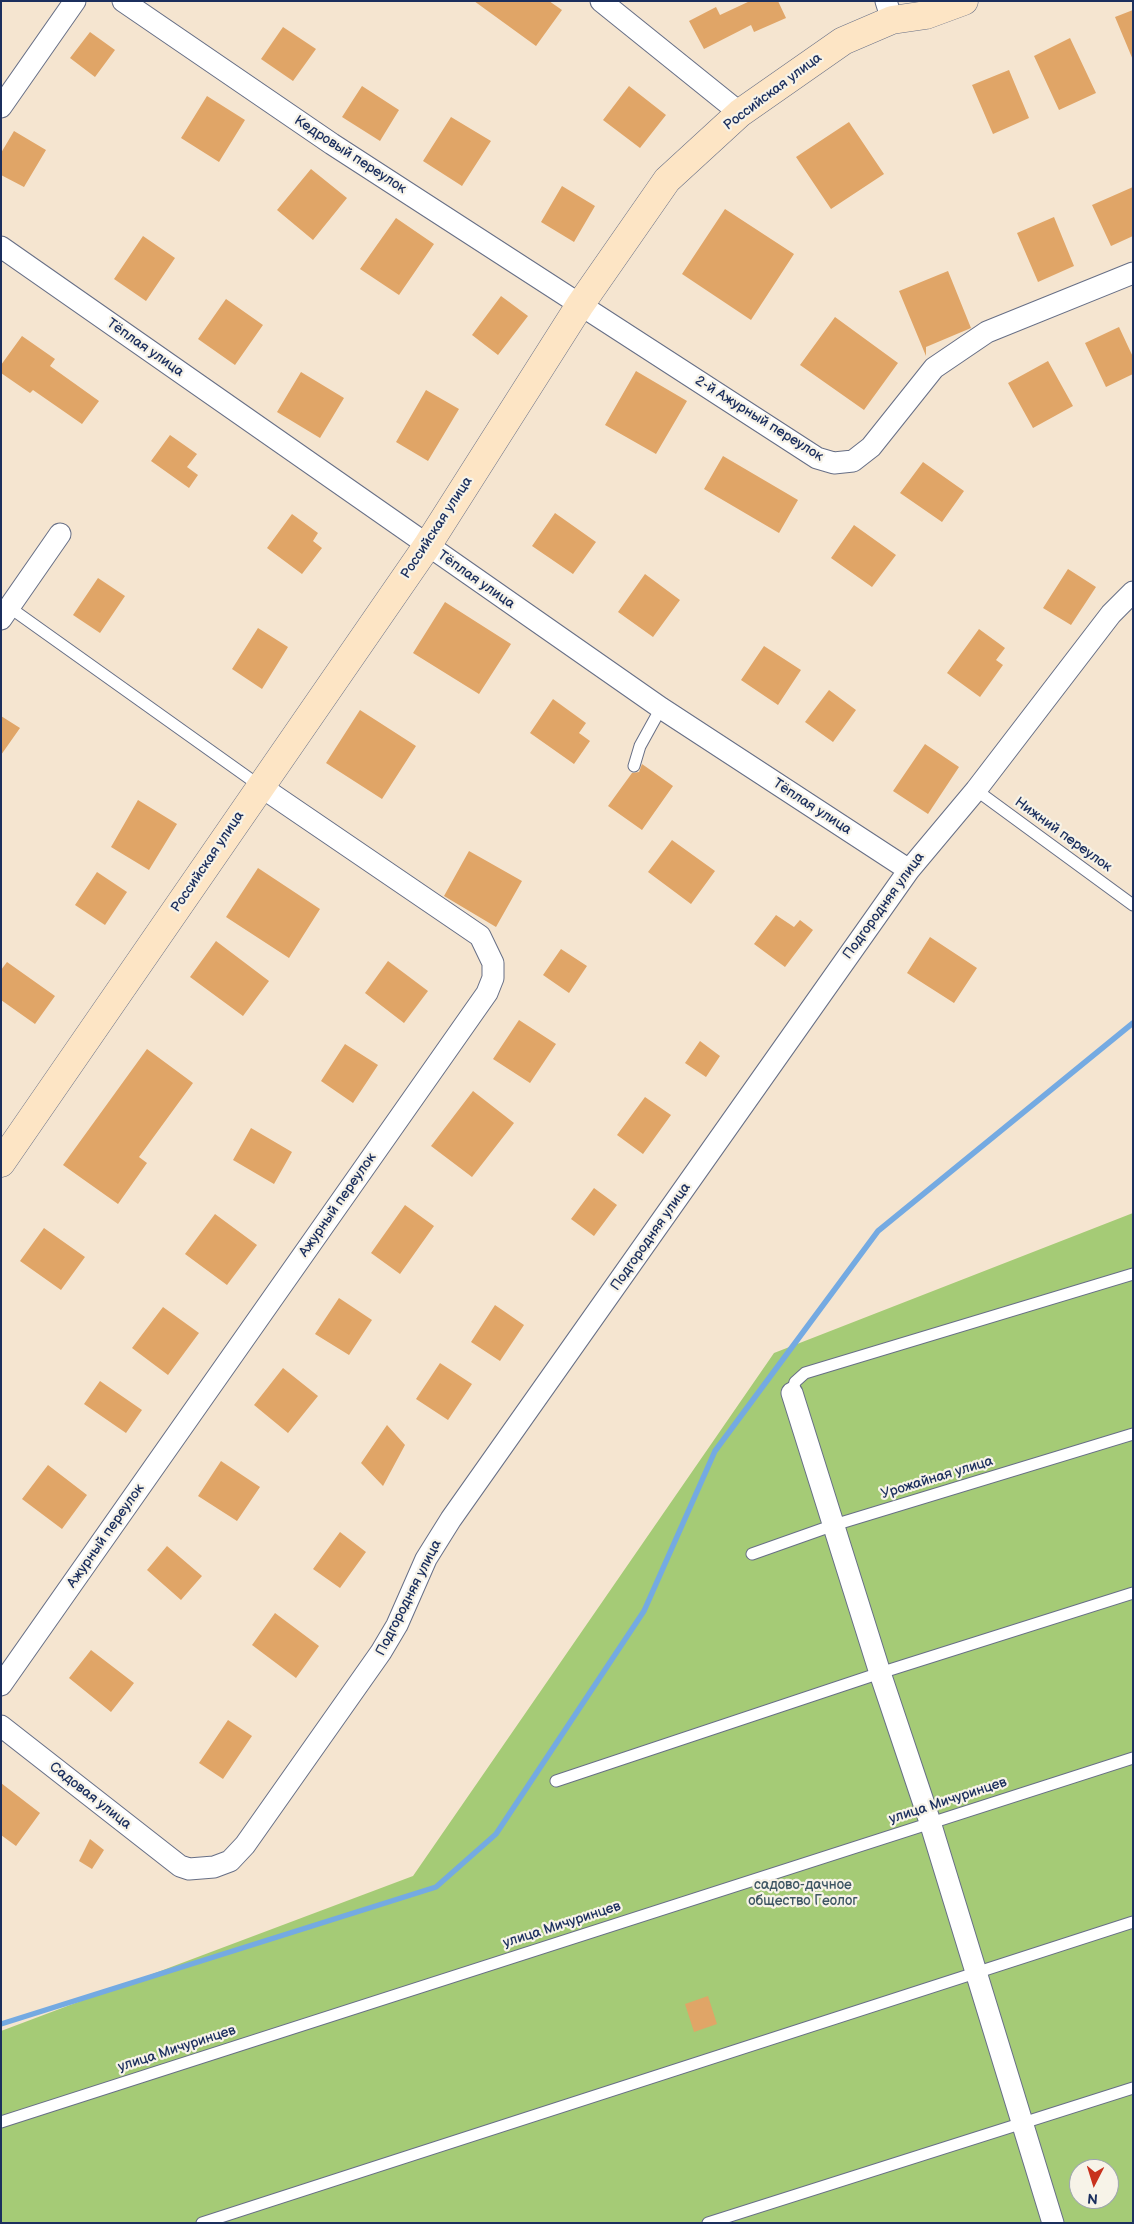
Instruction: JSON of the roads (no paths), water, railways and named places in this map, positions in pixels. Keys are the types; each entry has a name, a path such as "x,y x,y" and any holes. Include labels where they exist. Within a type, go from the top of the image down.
{"street":[{"path":"1,108 75,1"},
{"name":"Кедровый переулок","path":"123,1 332,144 580,305"},
{"path":"601,1 740,113"},
{"name":"Российская улица","path":"1,1163 427,546 580,305 667,180 740,113 889,10 926,15 964,1"},
{"name":"Тёплая улица","path":"1,247 661,708 909,870"},
{"name":"2-й Ажурный переулок","path":"580,305 817,458 834,463 853,461 871,447 934,368 987,332 1133,273"},
{"path":"5,613 60,534"},
{"name":"Подгородняя улица","path":"180,1866 189,1869 214,1868 230,1861 245,1845 381,1652 397,1625 426,1559 451,1519 909,870 976,790 1111,614 1133,592"},
{"name":"Ажурный переулок","path":"1,1685 487,993 493,978 493,963 480,936 260,786"},
{"path":"792,1394 880,1673 930,1822 1053,2223"},
{"name":"Садовая улица","path":"1,1726 180,1866"}],"lane":[{"path":"5,613 260,786"},
{"path":"634,766 640,746 661,708"},
{"name":"Нижний переулок","path":"976,790 1133,905"},
{"path":"792,1394 795,1382 805,1373 1133,1274"},
{"name":"Урожайная улица","path":"752,1554 834,1525 1133,1434"},
{"path":"556,1781 880,1673 1133,1593"},
{"name":"улица Мичуринцев","path":"1,2122 1133,1758"},
{"path":"202,2223 975,1971 1133,1922"},
{"path":"708,2223 1133,2088"}],"waterway":[{"path":"1,2024 436,1887 496,1834 644,1611 715,1451 878,1231 1133,1023"}],"park label":[{"name":"садово-дачное общество Геолог","path":"803,1894"}]}
